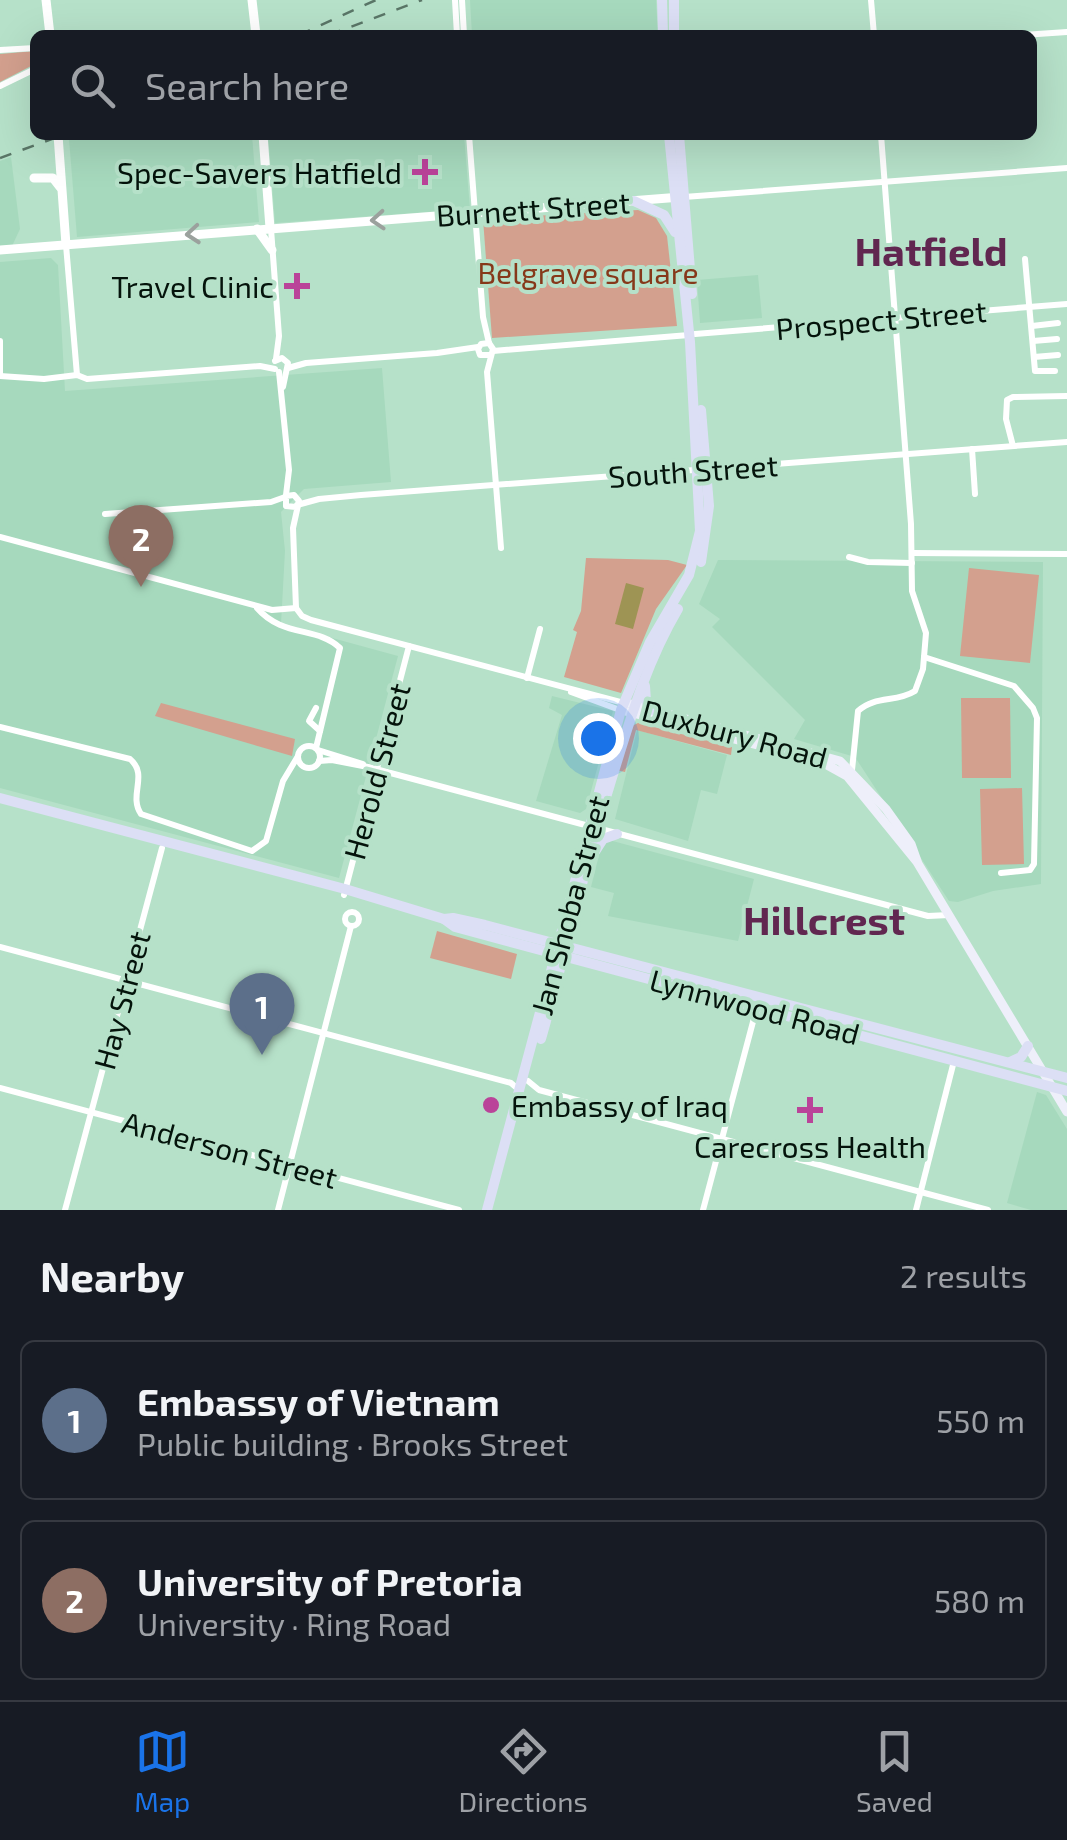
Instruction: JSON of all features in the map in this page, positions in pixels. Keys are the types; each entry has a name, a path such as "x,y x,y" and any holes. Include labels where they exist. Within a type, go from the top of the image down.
{"main road":[{"path":"662,0 664,30"},
{"path":"674,0 674,30"},
{"name":"Jan Shoba Street","path":"561,950 584,852 605,798 628,708 703,555 709,517 680,197 670,140"},
{"name":"Jan Shoba Street","path":"679,140 680,248 692,334"},
{"path":"634,201 652,206 666,217 680,248"},
{"name":"Jan Shoba Street","path":"488,1210 521,1085 588,865 593,827 628,708 650,642 682,590 695,560 703,469"},
{"path":"647,670 644,697 653,710"},
{"name":"Duxbury Road","path":"628,708 653,710 804,744 840,761 852,770 905,835 917,862"},
{"name":"Duxbury Road","path":"628,708 827,764 846,776 917,862 1067,1112"},
{"path":"770,748 804,744 804,754 827,764"},
{"path":"588,865 601,841 617,834 606,825 605,798"},
{"name":"Lynnwood Road","path":"0,802 444,920 458,919 750,1006 1067,1091"},
{"name":"Lynnwood Road","path":"0,802 162,848 346,893"},
{"name":"Lynnwood Road","path":"561,950 1067,1078"},
{"path":"939,1045 954,1054 955,1059"},
{"path":"1008,1062 1021,1057 1028,1046"}],"street":[{"path":"46,0 49,30"},
{"path":"252,0 255,30"},
{"path":"458,0 460,30"},
{"path":"871,0 874,30"},
{"path":"1037,34 1067,32"},
{"path":"0,50 30,48"},
{"path":"0,86 30,71"},
{"path":"58,140 77,375"},
{"path":"0,538 277,611 296,608 294,528 263,140"},
{"path":"469,140 501,548"},
{"path":"852,770 858,710 871,700 903,698 915,691 926,634 914,603 881,140"},
{"name":"Burnett Street","path":"0,250 1067,168"},
{"path":"34,178 53,178 62,189"},
{"path":"65,229 78,239 129,240"},
{"path":"43,246 59,238 65,229"},
{"path":"257,229 272,250"},
{"path":"1024,259 1036,372 1055,371"},
{"name":"Prospect Street","path":"0,375 44,380 77,375 87,379 1067,304"},
{"path":"1032,326 1058,323"},
{"path":"1032,341 1058,339"},
{"path":"0,341 0,375"},
{"path":"1034,357 1058,356"},
{"path":"1014,446 1006,419 1007,400 1013,396 1067,396"},
{"name":"South Street","path":"105,514 1067,442"},
{"path":"972,450 974,494"},
{"path":"912,553 1067,554"},
{"path":"849,557 868,562 912,563"},
{"path":"256,606 275,625 339,645 340,660 320,731 319,762"},
{"name":"Duxbury Road","path":"296,608 311,620 628,708"},
{"path":"527,678 540,629"},
{"name":"Herold Street","path":"346,893 372,769 409,646"},
{"path":"924,657 1014,686 1036,715 1034,864 1030,870 1001,873"},
{"path":"316,708 310,721 320,731"},
{"path":"0,727 130,760 140,772 135,804 141,814 252,850 266,840 282,781 304,747 351,759 372,769"},
{"path":"298,756 304,767"},
{"path":"290,770 328,760 372,769 935,918 949,915"},
{"name":"Hay Street","path":"65,1210 162,848"},
{"path":"278,1210 351,926"},
{"path":"0,946 988,1210"},
{"path":"703,1210 754,1018 750,1006"},
{"path":"754,1018 765,1010"},
{"path":"916,1210 955,1059"},
{"name":"Anderson Street","path":"0,1088 459,1210"}],"shaded area":[{"path":"470,0 656,0 658,30 472,30"},
{"path":"69,140 252,140 259,222 77,237"},
{"path":"268,140 464,140 470,209 275,223"},
{"path":"11,157 20,229 12,246 0,247 0,161"},
{"path":"51,258 58,265 65,391 382,368 391,482 304,489 281,512 285,551 281,624 398,656 339,878 0,788 0,262"},
{"path":"758,275 762,318 700,323 697,280"},
{"path":"718,560 1043,562 1041,884 949,901 855,757 794,739 805,720 712,627 720,619 699,604"},
{"path":"626,583 644,588 633,629 615,624"},
{"path":"552,696 613,711 586,809 580,813 536,801 562,715 549,708"},
{"path":"637,730 727,755 717,794 701,790 688,841 615,819"},
{"path":"609,840 754,879 738,941 608,916 614,893 591,887 602,843"},
{"path":"1037,1092 1046,1095 1067,1129 1067,1210 1031,1210 1007,1203"}],"green space":[{"path":"30,51 30,67 0,82 0,54"},
{"name":"Belgrave square","path":"638,210 656,218 667,236 677,326 492,338 483,219"},
{"path":"586,558 668,560 687,565 656,609 621,693 564,677 577,632 573,630 581,611"},
{"path":"969,568 1039,575 1030,663 960,656"},
{"path":"961,698 1010,698 1011,778 962,778"},
{"path":"161,703 295,739 292,756 155,716"},
{"path":"638,723 732,747 731,755 636,730 625,772 616,770 632,726"},
{"path":"1022,788 1024,864 982,865 980,789"},
{"path":"437,931 517,954 511,979 430,958"}],"railway":[{"path":"310,30 376,0"},
{"path":"342,30 422,0"},
{"path":"0,158 49,140"}],"place":[{"name":"Spec-Savers Hatfield","path":"425,172"},
{"name":"Travel Clinic","path":"297,286"},
{"name":"University of Pretoria","path":"141,587"},
{"name":"Embassy of Vietnam","path":"262,1055"},
{"name":"Embassy of Iraq","path":"491,1105"},
{"name":"Carecross Health","path":"810,1110"}],"district":[{"name":"Hatfield","path":"931,250"},
{"name":"Hillcrest","path":"824,919"}]}
